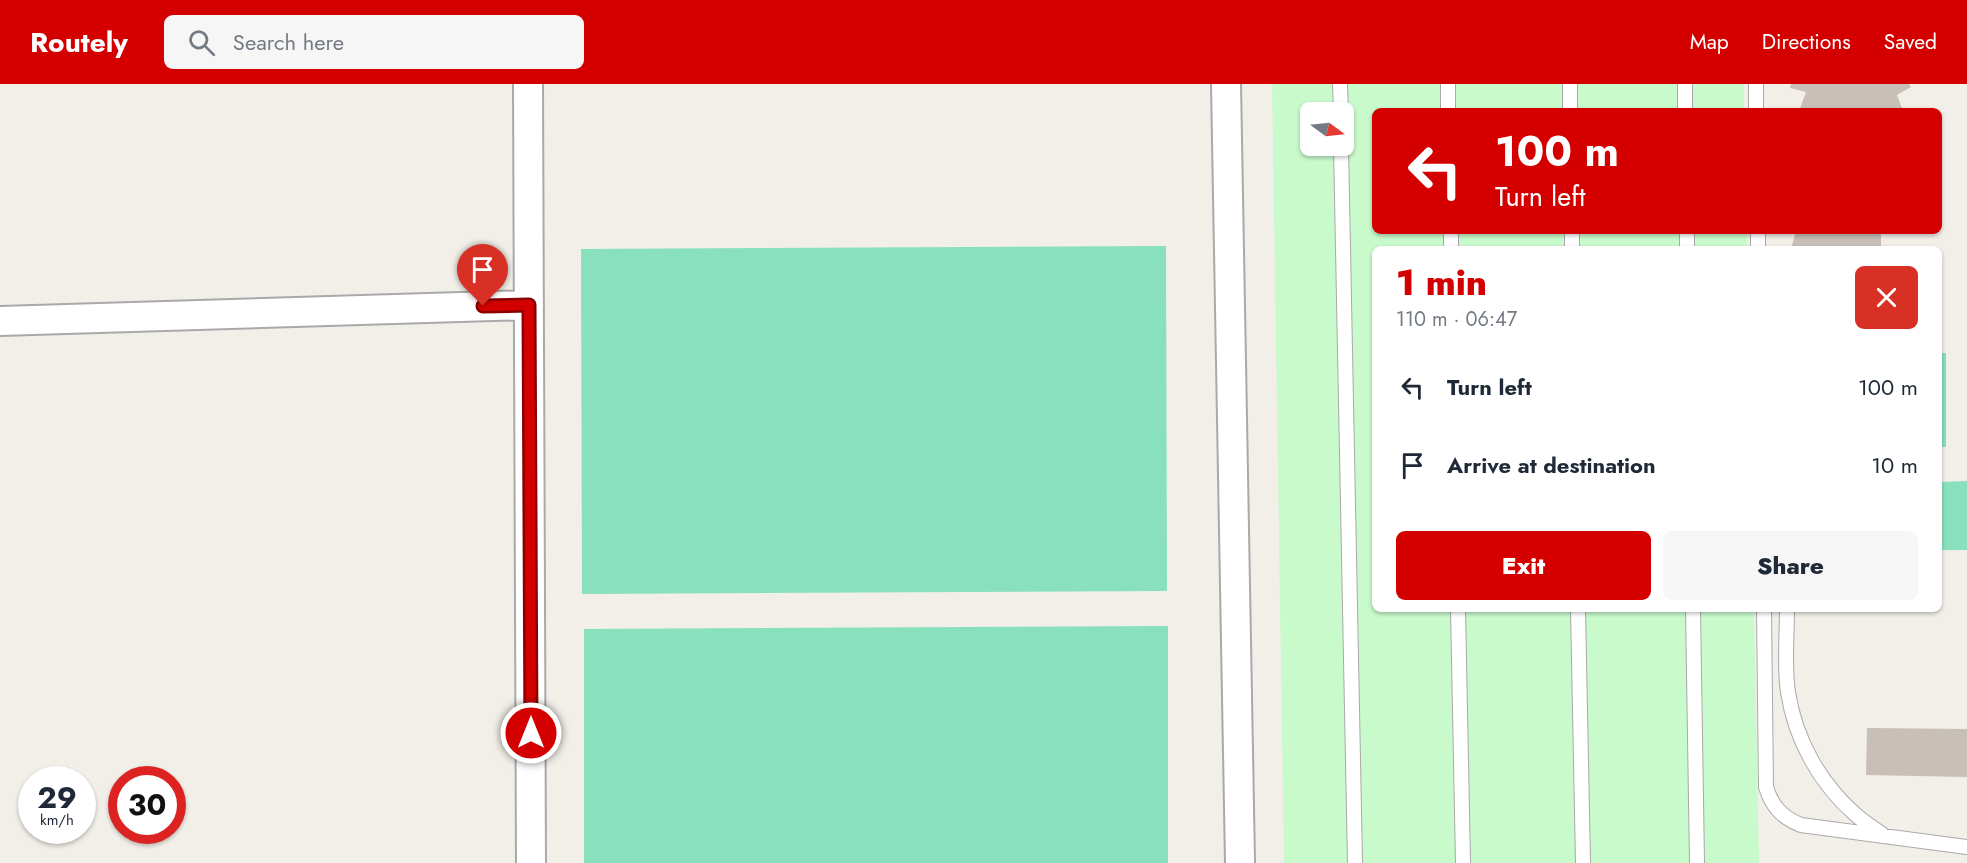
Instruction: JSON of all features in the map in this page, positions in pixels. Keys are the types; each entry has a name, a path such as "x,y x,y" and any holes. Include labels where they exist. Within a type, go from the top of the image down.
{"street":[{"path":"528,84 531,863"},
{"path":"1226,84 1240,863"},
{"path":"0,321 529,305"}],"lane":[{"path":"1340,84 1341,102"},
{"path":"1448,84 1448,108"},
{"path":"1570,84 1570,108"},
{"path":"1685,84 1685,108"},
{"path":"1756,84 1756,108"},
{"path":"1341,156 1355,863"},
{"path":"1458,612 1462,863"},
{"path":"1578,612 1583,863"},
{"path":"1693,612 1697,863"},
{"path":"1764,612 1767,787 1770,798 1782,815 1801,825 1967,847"},
{"path":"1787,612 1787,691 1800,734 1811,759 1830,789 1856,815 1885,837"}],"green space":[{"path":"1272,84 1744,84 1744,108 1372,108 1372,234 1747,234 1747,246 1372,246 1372,612 1754,612 1759,863 1284,863"},
{"path":"1166,246 1167,591 582,594 581,249"},
{"path":"1942,353 1946,353 1946,447 1942,447"},
{"path":"1967,481 1967,550 1942,550 1942,482"},
{"path":"1168,626 1168,863 584,863 584,629"}],"building":[{"path":"1791,84 1909,84 1911,87 1897,95 1902,108 1800,108 1806,92 1790,88"},
{"path":"1795,234 1881,234 1881,246 1792,246"},
{"path":"1867,728 1967,729 1967,777 1866,775"}],"route":[{"path":"483,306 529,305 531,733"}]}
